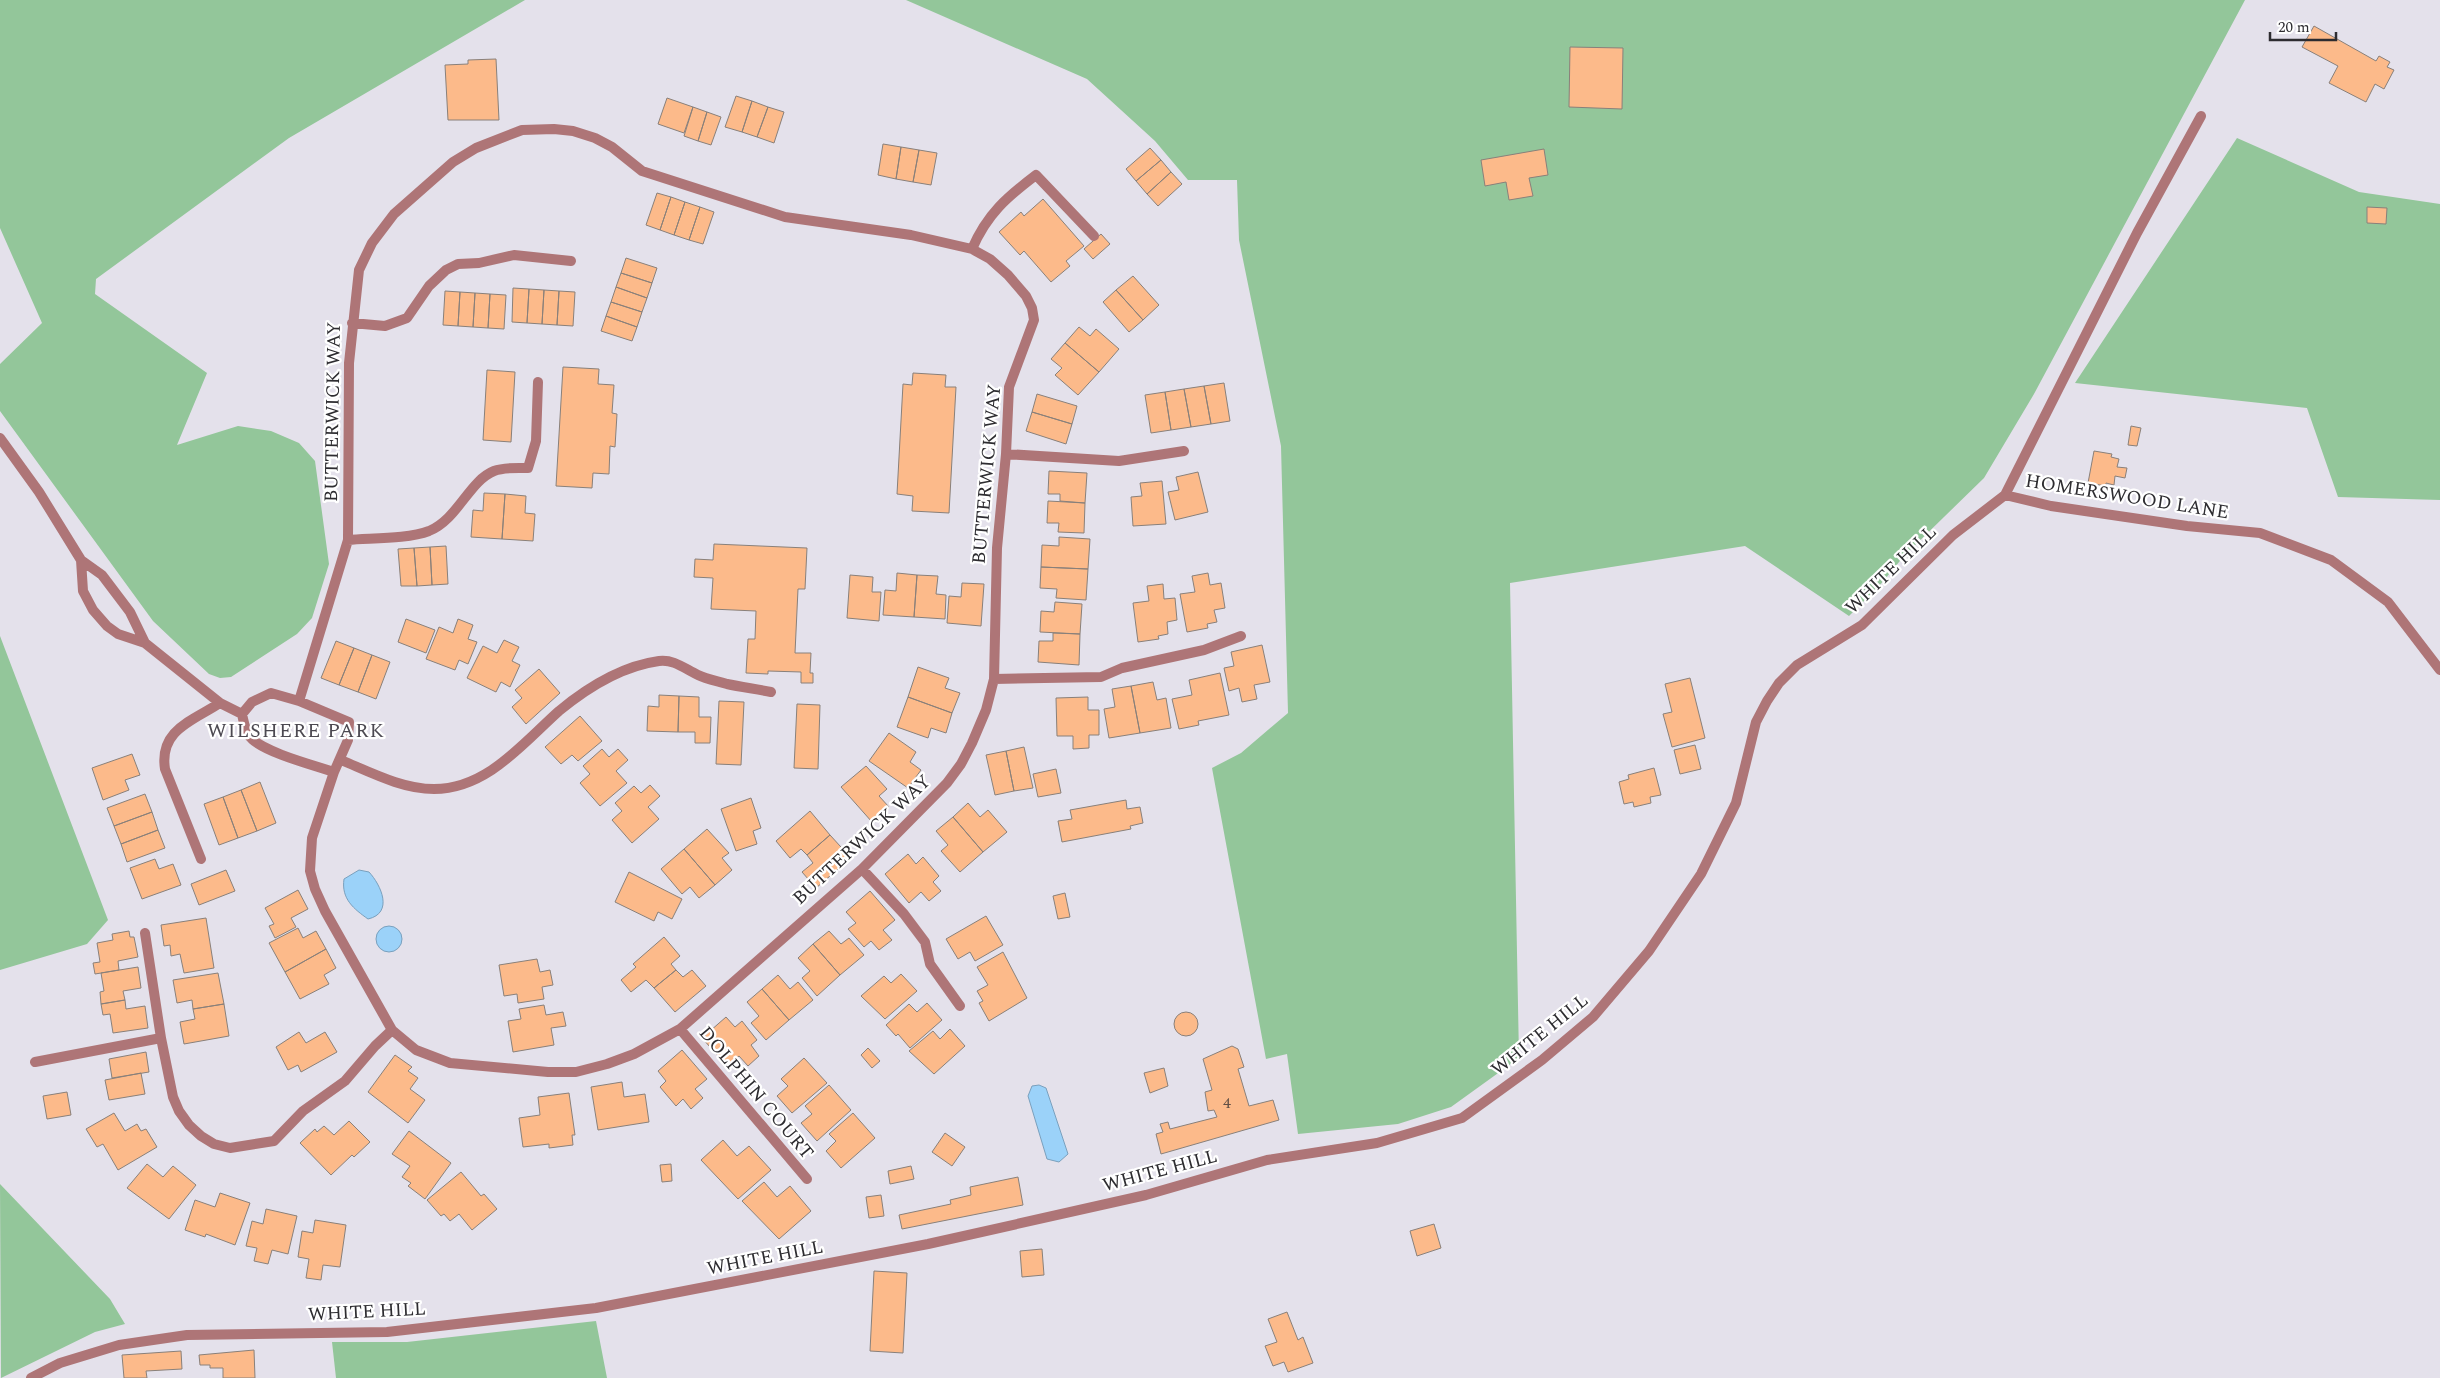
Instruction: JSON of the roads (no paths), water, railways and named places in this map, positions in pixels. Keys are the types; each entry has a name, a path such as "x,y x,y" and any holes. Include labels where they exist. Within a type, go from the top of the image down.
{"street":[{"name":"HOMERSWOOD LANE","path":"2201,116 2137,233 2005,495 2051,506 2187,526 2260,533 2331,560 2388,602 2440,670"},
{"name":"BUTTERWICK WAY","path":"522,130 574,131 595,138 612,147 642,171 785,217 911,234 972,249 990,259 1008,274 1026,296 1032,308 1034,320 1009,387 1006,454 997,548 994,679 986,710 962,764 948,783 862,869 680,1029 634,1054 607,1064 576,1072 548,1072 450,1063 416,1050 392,1030 325,910 310,871 312,838 334,772 341,760 348,740 349,722 299,701 348,540 349,363 352,323 358,270 372,243 394,214 453,162 476,148 522,130"},
{"path":"972,249 982,227 994,210 1036,174 1048,184 1094,236"},
{"path":"352,323 385,326 407,318 429,286 446,270 458,264 478,263 514,255 570,261"},
{"path":"348,540 428,531 449,518 483,478 494,471 508,468 528,468 536,441 538,382"},
{"path":"0,438 39,492 81,560 102,575 130,612 145,643"},
{"path":"1006,454 1119,461 1184,451"},
{"name":"WHITE HILL","path":"31,1378 60,1363 119,1345 187,1336 387,1332 596,1308 928,1244 1146,1195 1267,1160 1377,1143 1462,1118 1542,1060 1593,1017 1649,951 1706,865 1736,803 1756,722 1779,683 1797,665 1862,625 1953,535 2005,495"},
{"path":"81,560 83,591 93,610 107,626 118,634 145,643 220,703 242,714 248,734 264,747 334,772"},
{"path":"994,679 1101,677 1122,668 1204,650 1241,636"},
{"path":"341,760 409,786 434,789 455,786 478,777 501,763 515,753 559,712 602,681 630,668 661,660 681,664 698,675 728,684 771,692"},
{"path":"242,714 252,702 271,693 299,701"},
{"path":"201,860 165,769 163,755 165,743 174,732 220,703"},
{"path":"862,869 904,914 925,942 930,964 960,1006"},
{"path":"144,933 161,1038 173,1097 184,1118 201,1136 214,1144 230,1148 274,1141 303,1111 345,1082 375,1046 392,1030"},
{"name":"DOLPHIN COURT","path":"680,1029 807,1179"},
{"path":"35,1062 161,1038"}],"water":[{"path":"359,870 369,872 378,884 383,898 381,911 376,916 368,919 353,907 345,892 344,879"},
{"path":"389,926 398,930 402,939 398,948 389,952 380,948 376,939 380,930"},
{"path":"1039,1085 1046,1088 1068,1154 1059,1162 1047,1159 1028,1096 1032,1086"}],"district":[{"name":"WILSHERE PARK","path":"296,731"}]}
